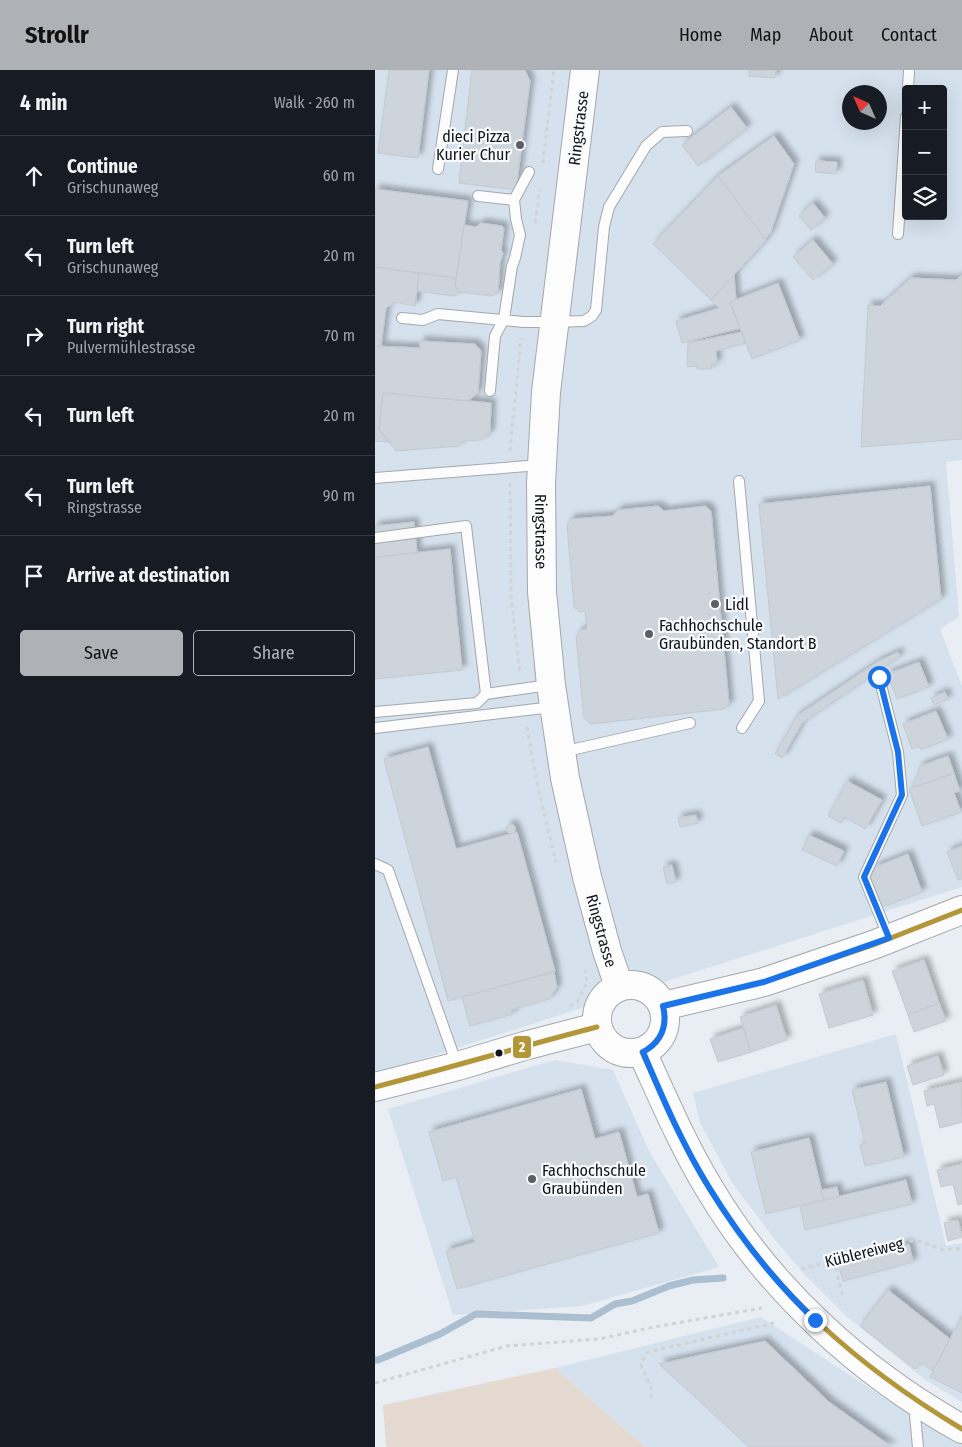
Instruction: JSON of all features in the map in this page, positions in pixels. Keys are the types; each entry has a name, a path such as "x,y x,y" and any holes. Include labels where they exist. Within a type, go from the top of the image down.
{"main road":[{"name":"Ringstrasse","path":"585,70 546,392 540,530 542,592 561,753 587,877 607,952 619,986"},
{"path":"663,1006 764,982 962,910"},
{"path":"629,984 649,990 658,997 663,1006 665,1024 662,1033 658,1041 643,1052 631,1054 620,1052 605,1042 597,1027 598,1007 610,991 619,986 629,984"},
{"path":"375,1087 597,1027"},
{"path":"643,1052 672,1119 710,1189 746,1242 780,1284 819,1324 860,1359 913,1399 962,1429"}],"lane":[{"path":"438,169 453,70"},
{"path":"908,85 909,70"},
{"path":"898,234 905,130"},
{"path":"401,318 423,320 438,314 523,322 555,322 584,321 593,316 596,310 604,227 609,207 646,146 662,132 687,131"},
{"path":"490,391 495,336 504,319 512,266 520,235 514,200 529,172"},
{"path":"478,196 514,200"},
{"path":"375,478 542,465"},
{"path":"739,481 759,701 742,728"},
{"path":"375,538 467,526 486,694"},
{"path":"879,677 898,752 902,795 864,877 889,938"},
{"path":"375,712 477,703 486,694 553,696"},
{"path":"375,728 553,696"},
{"path":"561,753 690,723"},
{"path":"375,864 388,870 458,1066"},
{"path":"913,1399 918,1447"}],"path":[{"name":"Küblereiweg","path":"796,1272 801,1268 916,1240 945,1250 962,1248"},
{"path":"834,1260 843,1297"},
{"path":"375,1383 507,1346 599,1339 654,1327 762,1308"},
{"path":"651,1398 651,1387 641,1365 648,1352 774,1322"}],"shaded area":[{"path":"375,70 962,70 962,460 946,462 959,617 940,629 962,686 962,887 375,1074"},
{"path":"896,1034 946,1246 962,1243 962,1402 924,1379 846,1316 805,1275 776,1241 733,1184 700,1123 693,1093"},
{"name":"Fachhochschule Graubünden","path":"555,1060 613,1070 649,1151 719,1267 582,1306 453,1315 388,1109"},
{"path":"761,1317 889,1401 962,1444 962,1447 645,1447 555,1368"},
{"path":"555,1368 645,1447 386,1447 383,1405"}],"building":[{"path":"389,70 429,70 418,158 378,153"},
{"path":"472,70 525,70 530,81 516,190 459,183"},
{"path":"749,70 776,70 775,78 749,76"},
{"path":"731,107 747,128 698,166 682,145"},
{"path":"774,136 794,164 770,234 765,239 718,176"},
{"path":"816,161 837,162 836,174 815,172"},
{"path":"718,176 766,240 711,300 653,244"},
{"path":"375,189 468,201 456,278 375,267"},
{"path":"813,203 825,218 811,230 799,216"},
{"path":"481,223 502,226 504,228 498,293 491,296 460,292 455,286 464,225 476,227"},
{"path":"813,240 833,264 813,280 793,257"},
{"path":"375,267 419,273 415,306 395,302 386,308 381,346 375,346"},
{"path":"419,273 456,278 455,286 460,292 454,296 417,291"},
{"path":"734,275 736,300 730,302 740,328 682,343 676,321 719,308 711,300"},
{"path":"962,275 962,439 861,447 868,305 880,306 911,278 956,280"},
{"path":"778,283 800,340 752,359 730,302"},
{"path":"742,332 746,343 716,351 717,364 711,364 712,369 697,369 696,366 687,367 688,343"},
{"path":"420,341 475,344 481,351 478,393 468,401 383,393 379,430 390,442 375,441 375,346 420,348"},
{"path":"383,393 491,403 490,433 481,440 463,441 459,446 396,451 379,430"},
{"path":"930,486 941,599 778,699 759,504"},
{"path":"658,506 664,511 705,506 711,511 729,704 724,709 591,724 584,718 576,636 581,630 587,629 585,611 580,612 574,607 567,525 571,519 613,516 618,510"},
{"path":"414,522 417,553 375,557 375,526"},
{"path":"450,549 462,670 375,679 375,557"},
{"path":"898,652 900,656 802,723 782,758 775,754 797,716 879,661"},
{"path":"919,662 929,687 897,699 887,674"},
{"path":"945,692 948,699 934,705 931,698"},
{"path":"936,711 948,739 921,750 919,746 912,749 903,724"},
{"path":"428,747 456,849 517,832 555,971 448,1001 384,759"},
{"path":"948,756 954,773 912,788 920,766"},
{"path":"954,773 960,791 954,793 961,812 922,826 909,789"},
{"path":"847,781 882,800 865,829 844,817 841,823 828,816"},
{"path":"696,815 698,823 680,827 678,818"},
{"path":"511,824 516,829 511,834 506,829"},
{"path":"809,835 844,851 837,866 802,850"},
{"path":"962,846 962,879 958,880 947,852"},
{"path":"908,854 922,892 882,907 871,878 875,867"},
{"path":"672,865 676,882 667,884 663,867"},
{"path":"924,960 939,1003 908,1015 892,971"},
{"path":"554,972 557,987 549,999 511,1010 513,1014 470,1026 462,997"},
{"path":"863,980 873,1015 829,1028 819,994"},
{"path":"939,1003 946,1021 914,1032 908,1015"},
{"path":"776,1005 787,1040 751,1052 740,1017"},
{"path":"743,1028 751,1052 718,1062 710,1039"},
{"path":"938,1056 944,1075 913,1085 907,1066"},
{"path":"886,1082 904,1157 865,1166 860,1145 865,1143 852,1090"},
{"path":"961,1082 962,1122 940,1128 934,1104 927,1106 924,1091"},
{"path":"581,1089 595,1139 619,1132 637,1197 648,1194 659,1233 457,1289 446,1251 475,1242 456,1177 443,1181 429,1132"},
{"path":"809,1138 824,1200 766,1214 751,1152"},
{"path":"962,1164 962,1204 958,1205 953,1184 941,1187 937,1170"},
{"path":"906,1180 912,1204 805,1230 800,1206"},
{"path":"837,1187 839,1197 824,1200 821,1190"},
{"path":"958,1220 962,1237 948,1241 944,1223"},
{"path":"909,1244 913,1262 843,1281 838,1263"},
{"path":"888,1290 950,1339 933,1371 921,1363 915,1369 860,1326"},
{"path":"962,1316 962,1393 930,1377"},
{"path":"765,1341 829,1402 892,1447 749,1447 659,1364"}],"waterway":[{"path":"375,1360 440,1334 476,1314 591,1318 615,1304 632,1301 669,1286 693,1280 723,1278"}],"transit line":[{"name":"2","path":"663,1006 764,982 873,945 962,910"},
{"name":"2","path":"375,1087 597,1027"},
{"name":"2","path":"642,1052 674,1121 709,1188 734,1226 761,1261 790,1294 853,1353 887,1380 962,1429"}],"place":[{"name":"dieci Pizza Kurier Chur","path":"520,145"},
{"name":"Lidl","path":"715,604"},
{"name":"Fachhochschule Graubünden, Standort B","path":"649,634"},
{"name":"Fachhochschule Graubünden","path":"532,1179"}],"route":[{"path":"815,1320 783,1287 726,1214 710,1189 672,1119 643,1052 651,1048 658,1041 662,1033 665,1024 663,1006 764,982 889,938 864,877 902,795 898,752 879,677"}]}
